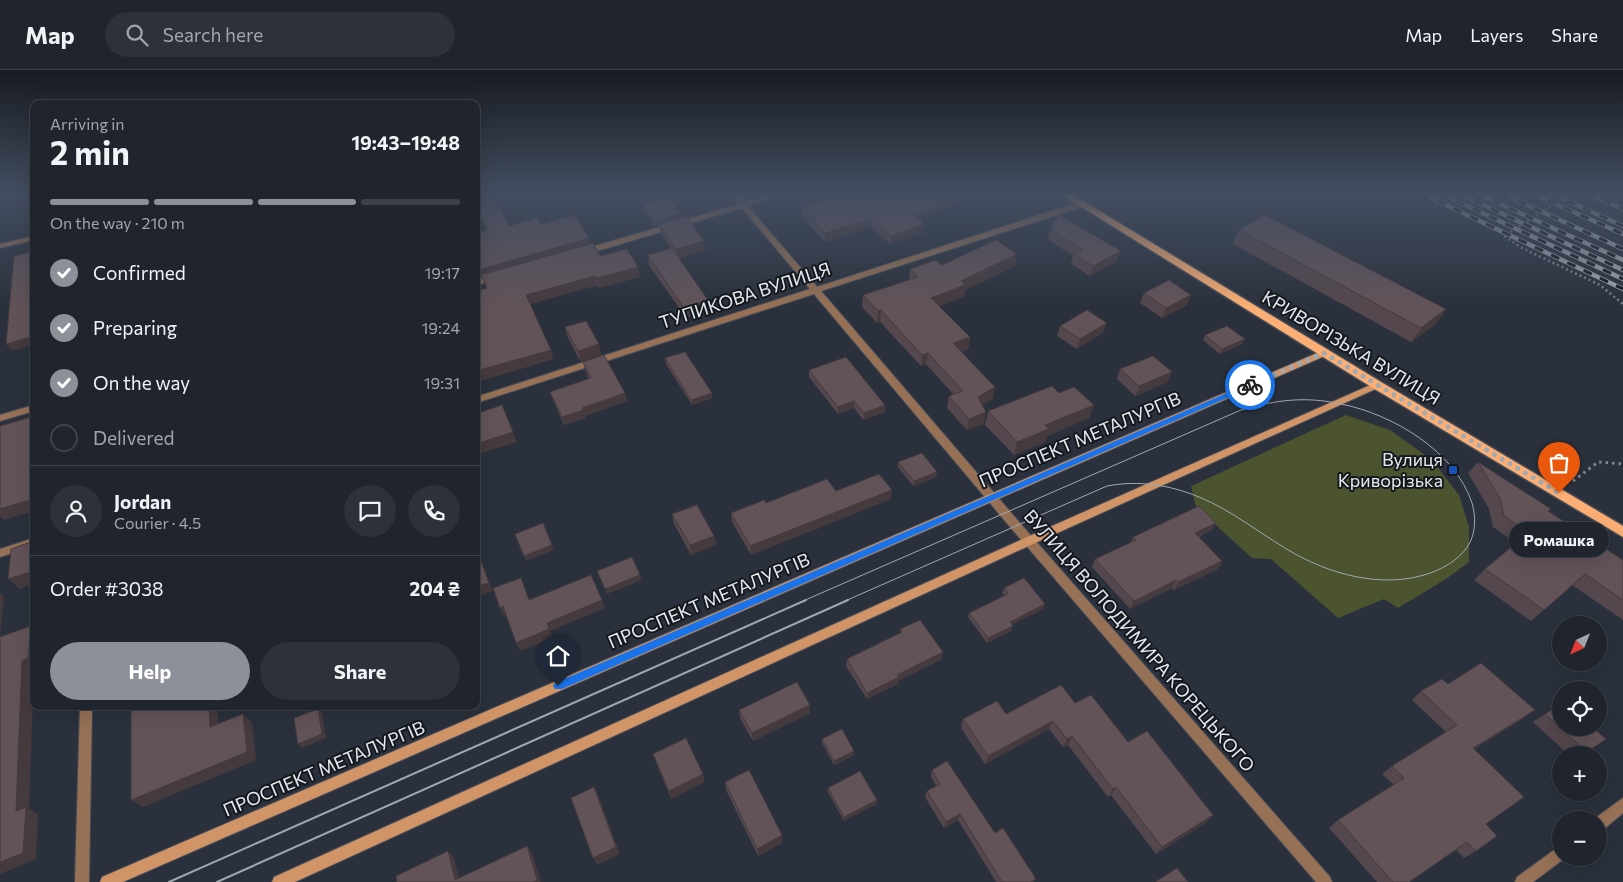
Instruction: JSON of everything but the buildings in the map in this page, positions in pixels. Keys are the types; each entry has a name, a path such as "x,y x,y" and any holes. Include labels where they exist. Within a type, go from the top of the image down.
{"main road":[{"name":"КРИВОРІЗЬКА ВУЛИЦЯ","path":"1126,231 1324,353 1623,532"},
{"name":"ПРОСПЕКТ МЕТАЛУРГІВ","path":"107,882 1324,353"},
{"path":"279,882 1377,385"}],"street":[{"path":"572,255 657,231"},
{"name":"ВУЛИЦЯ ВОЛОДИМИРА КОРЕЦЬКОГО","path":"766,231 1029,541 1325,882"},
{"name":"ТУПИКОВА ВУЛИЦЯ","path":"480,399 1000,231"},
{"path":"0,246 30,239"},
{"path":"480,281 505,274"},
{"path":"0,418 30,409"},
{"path":"0,553 30,543"},
{"path":"82,882 86,710"},
{"path":"1607,818 1623,805"},
{"path":"1522,882 1552,859"}],"path":[{"path":"1512,231 1504,236 1522,248 1600,285 1623,304"},
{"path":"1575,479 1598,462 1623,464"}],"green space":[{"path":"1346,415 1390,430 1432,460 1459,495 1469,527 1469,562 1446,579 1398,608 1384,599 1338,618 1271,559 1252,558 1196,507 1191,486"}],"tram line":[{"path":"803,601 1241,410 1291,400 1315,400 1341,404 1381,416 1400,426 1437,451 1452,467 1464,484 1472,503 1474,514 1474,530 1471,541 1459,556 1443,568 1407,579 1373,579 1338,572 1305,559 1246,522 1199,497 1177,489 1154,485 1119,484 1107,486 845,601"},
{"path":"169,882 806,600"},
{"path":"217,882 848,600"}],"railway":[{"path":"1501,231 1623,289"},
{"path":"1521,231 1623,279"},
{"path":"1539,231 1623,270"},
{"path":"1559,231 1623,260"},
{"path":"1584,231 1623,249"},
{"path":"1616,231 1623,234"}],"way so far":[{"path":"1250,385 1324,353 1559,493"}],"place":[{"name":"Вулиця Криворізька","path":"1453,470"},
{"name":"Ромашка","path":"1559,493"}],"route":[{"path":"558,686 1250,385"}]}
